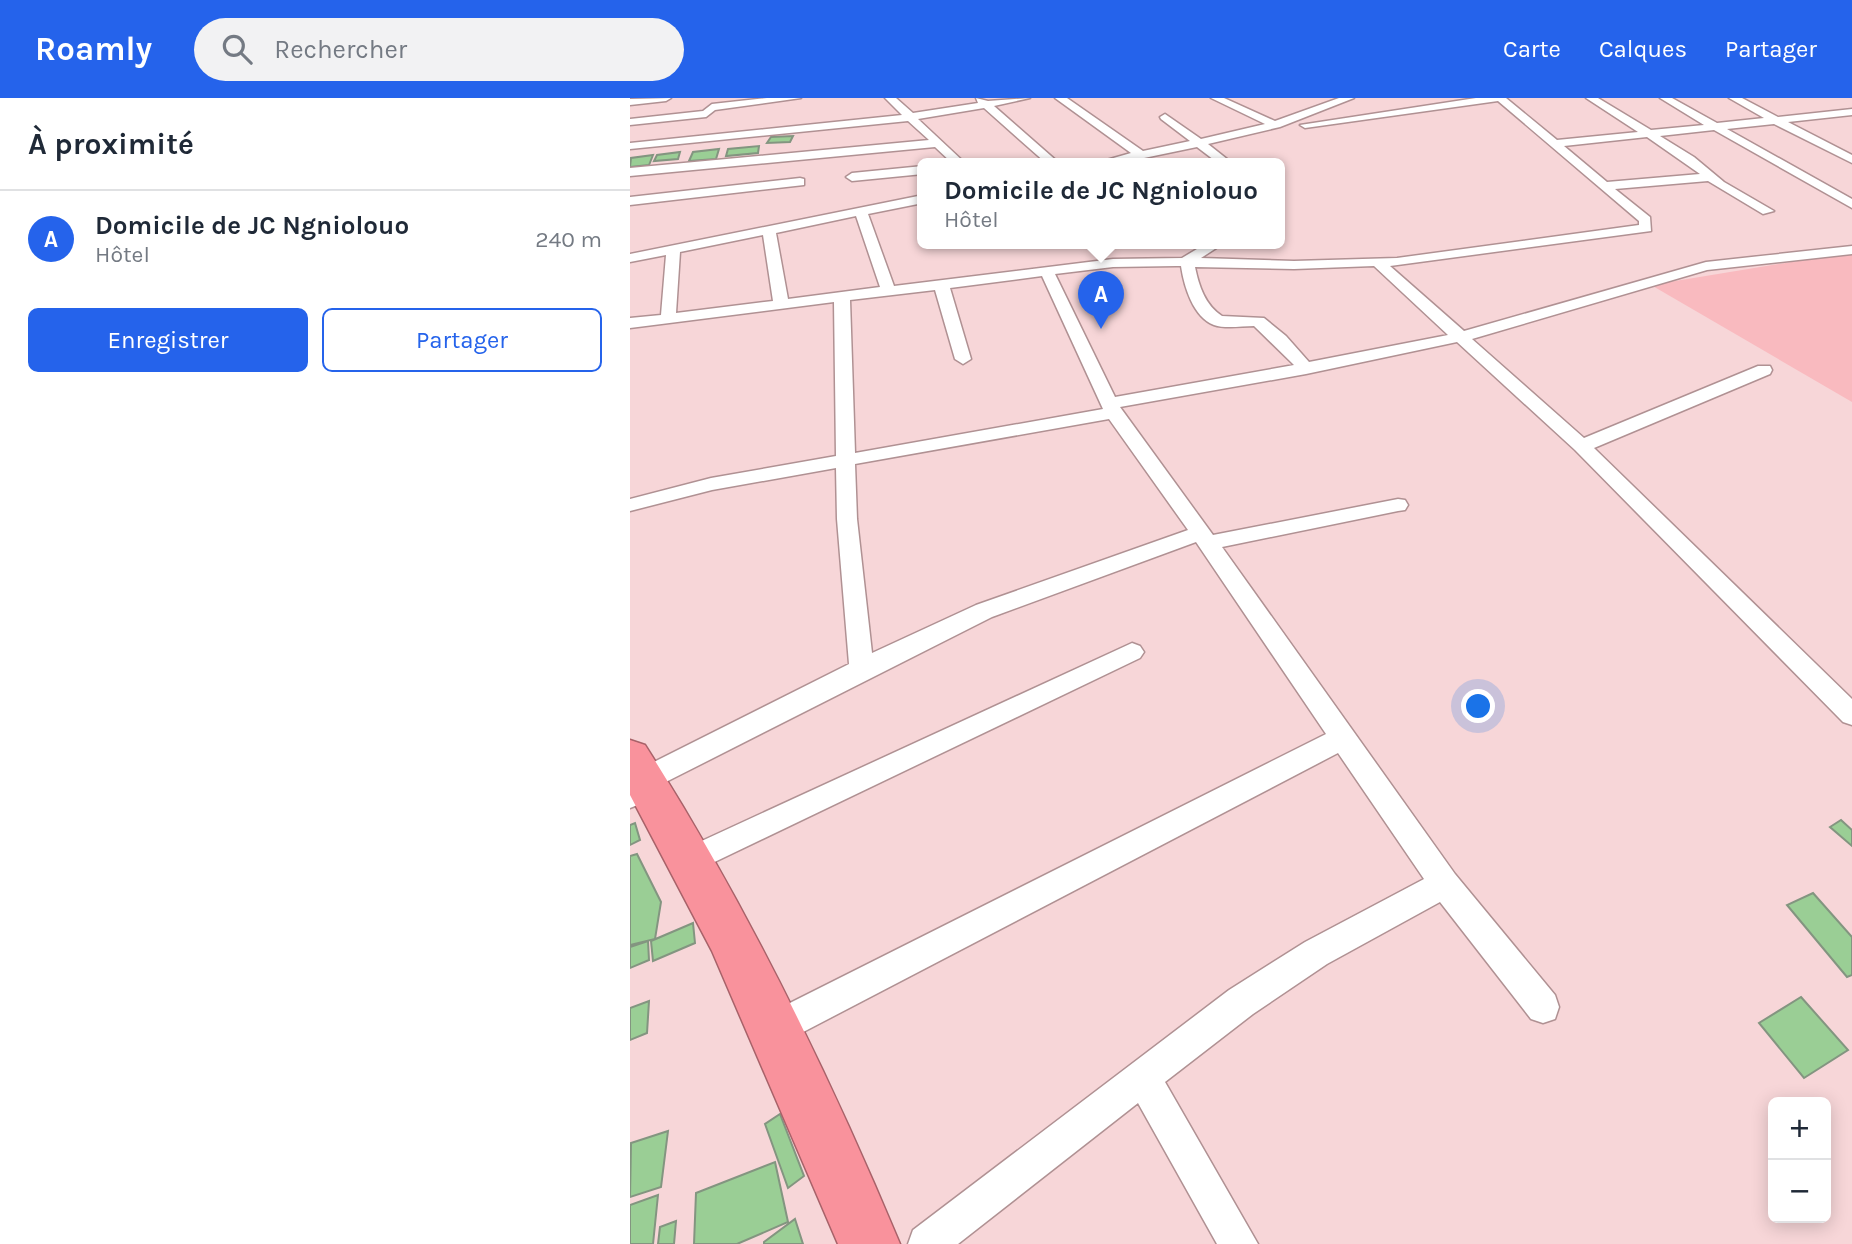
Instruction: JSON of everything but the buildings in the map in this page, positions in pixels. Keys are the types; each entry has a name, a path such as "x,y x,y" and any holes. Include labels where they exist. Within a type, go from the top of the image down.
{"highway":[{"path":"635,778 690,860 774,1029 869,1244"}],"street":[{"path":"630,102 666,98"},
{"path":"630,122 706,114 712,107 796,98"},
{"path":"890,98 954,158"},
{"path":"630,146 914,118 983,101 1025,98"},
{"path":"1060,98 1140,155"},
{"path":"1216,98 1276,125"},
{"path":"1256,131 1349,98"},
{"path":"630,323 1113,263 1188,261 1281,265 1416,261 1646,228 1645,220 1499,98 1256,131 1126,158"},
{"path":"1591,98 1690,159 1709,177 1769,211"},
{"path":"1665,98 1852,204"},
{"path":"1734,98 1852,160"},
{"path":"983,101 1047,158"},
{"path":"1818,103 1852,124"},
{"path":"1553,144 1852,112"},
{"path":"1165,117 1220,158"},
{"path":"630,172 938,143"},
{"path":"630,201 800,187 803,155"},
{"path":"852,177 917,170"},
{"path":"1604,186 1709,177"},
{"path":"630,258 769,230 804,217 861,211 917,200"},
{"path":"861,211 889,292"},
{"path":"769,230 781,305"},
{"path":"668,319 673,249"},
{"path":"1188,261 1207,249"},
{"path":"630,505 711,484 1111,409 1307,369 1550,314 1706,265 1852,250"},
{"path":"1188,261 1193,289 1213,319 1258,321 1280,339 1307,369"},
{"path":"1376,261 1583,446 1852,715"},
{"path":"1046,270 1111,409 1444,884 1543,1007"},
{"path":"941,284 963,359"},
{"path":"842,298 847,519 862,669"},
{"path":"1583,446 1764,370"},
{"path":"635,778 984,611 1204,538 1398,505"},
{"path":"690,860 1132,652"},
{"path":"774,1029 1341,740"},
{"path":"927,1244 1241,1002 1316,953 1444,884"},
{"path":"1143,1078 1239,1244"}],"shaded area":[{"path":"1852,252 1852,402 1651,285"}],"place":[{"name":"Domicile de JC Ngniolouo","path":"1101,329"}]}
